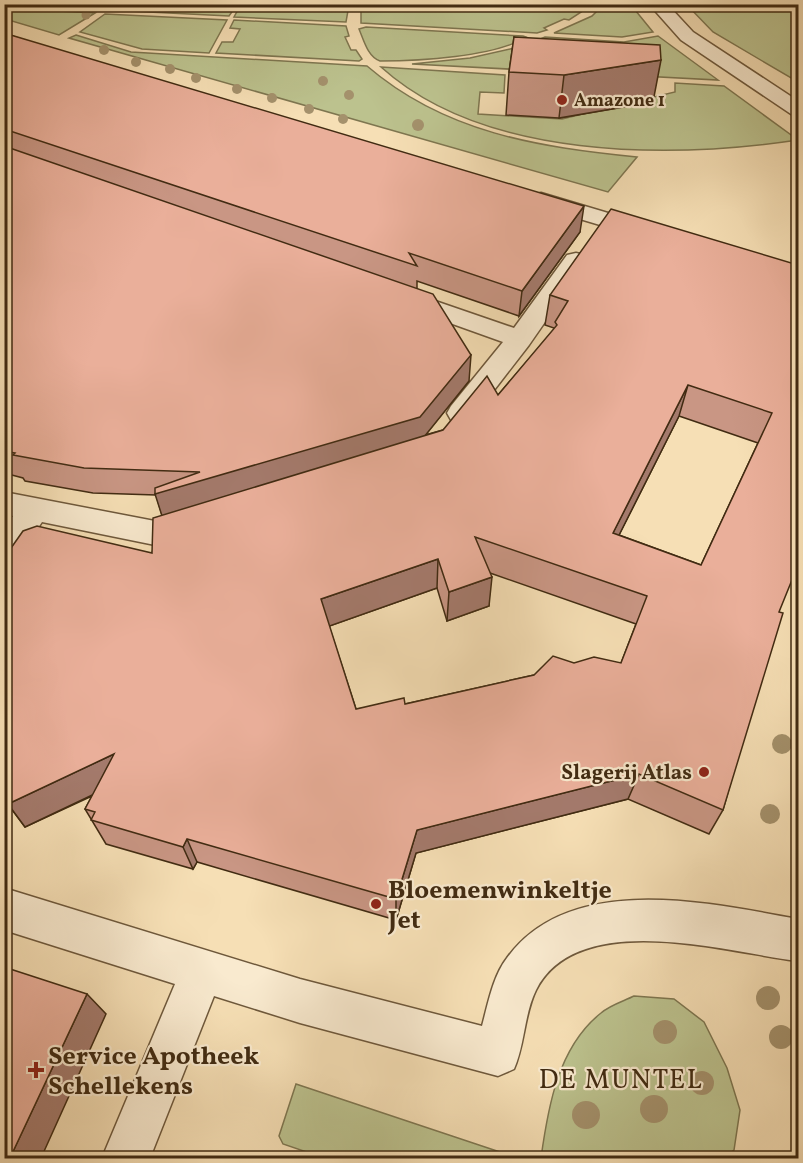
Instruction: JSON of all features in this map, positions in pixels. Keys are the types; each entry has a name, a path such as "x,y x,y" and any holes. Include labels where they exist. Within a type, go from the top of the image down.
{"street":[{"path":"657,4 687,36 798,110"},
{"path":"526,196 668,238"},
{"path":"446,432 520,339 604,219"},
{"path":"385,292 520,339"},
{"path":"4,503 160,534 228,514"},
{"path":"4,553 34,510"},
{"path":"4,909 300,1001 498,1053 520,975 538,952 560,938 592,927 651,919 798,940"},
{"path":"126,1158 203,969"}],"green space":[{"path":"113,4 234,9 229,16 109,10"},
{"path":"361,4 592,5 569,20 564,19 544,28 547,30 537,33 361,23"},
{"path":"255,5 349,5 346,22 234,17 239,8"},
{"path":"603,5 631,5 653,32 622,37 554,33 592,16"},
{"path":"687,5 798,5 798,82 713,32"},
{"path":"4,8 95,13 59,35 5,19"},
{"path":"105,14 227,20 209,53 142,49 80,32"},
{"path":"234,20 346,26 349,36 345,37 351,50 356,50 362,59 359,61 216,53 222,42 233,42 240,29 230,28"},
{"path":"366,27 526,37 513,44 476,53 434,59 380,61 369,52 359,29"},
{"path":"76,35 131,52 367,66 397,89 461,122 494,133 564,148 637,157 608,192 69,38"},
{"path":"658,36 718,80 412,64 470,58 523,46 545,37 624,42"},
{"path":"381,67 505,75 504,93 480,92 478,114 562,119 675,92 675,83 724,86 798,140 693,150 637,150 580,145 524,136 471,120 423,98"},
{"path":"634,996 674,999 704,1022 727,1068 740,1110 734,1150 723,1158 541,1158 552,1099 565,1060 574,1043 601,1013"},
{"path":"296,1084 500,1152 498,1158 324,1158 283,1144 279,1136"}],"building":[{"path":"4,33 584,206 522,291 409,253 417,266 4,129"},
{"path":"514,37 660,45 661,60 564,75 509,72"},
{"path":"4,146 433,294 471,355 420,417 155,494 155,488 200,472 84,468 13,455 15,453 4,451"},
{"path":"611,209 798,265 798,565 779,612 783,613 723,810 639,774 417,830 396,899 187,839 183,847 91,820 95,812 85,809 114,754 8,804 4,791 4,558 23,531 37,526 152,553 153,518 443,430 487,376 498,395 557,325 555,322 568,301 550,295","holes":["688,385 772,413 701,565 613,533","475,537 647,596 621,663 594,657 574,663 553,656 534,675 405,704 404,698 356,709 321,599 438,559 449,592 492,577"]},
{"path":"4,967 87,994 10,1158 4,1158"}],"place":[{"name":"Amazone 1","path":"562,100"},
{"name":"Slagerij Atlas","path":"704,772"},
{"name":"Bloemenwinkeltje Jet","path":"376,904"},
{"name":"Service Apotheek Schellekens","path":"36,1070"}],"district":[{"name":"DE MUNTEL","path":"621,1079"}]}
